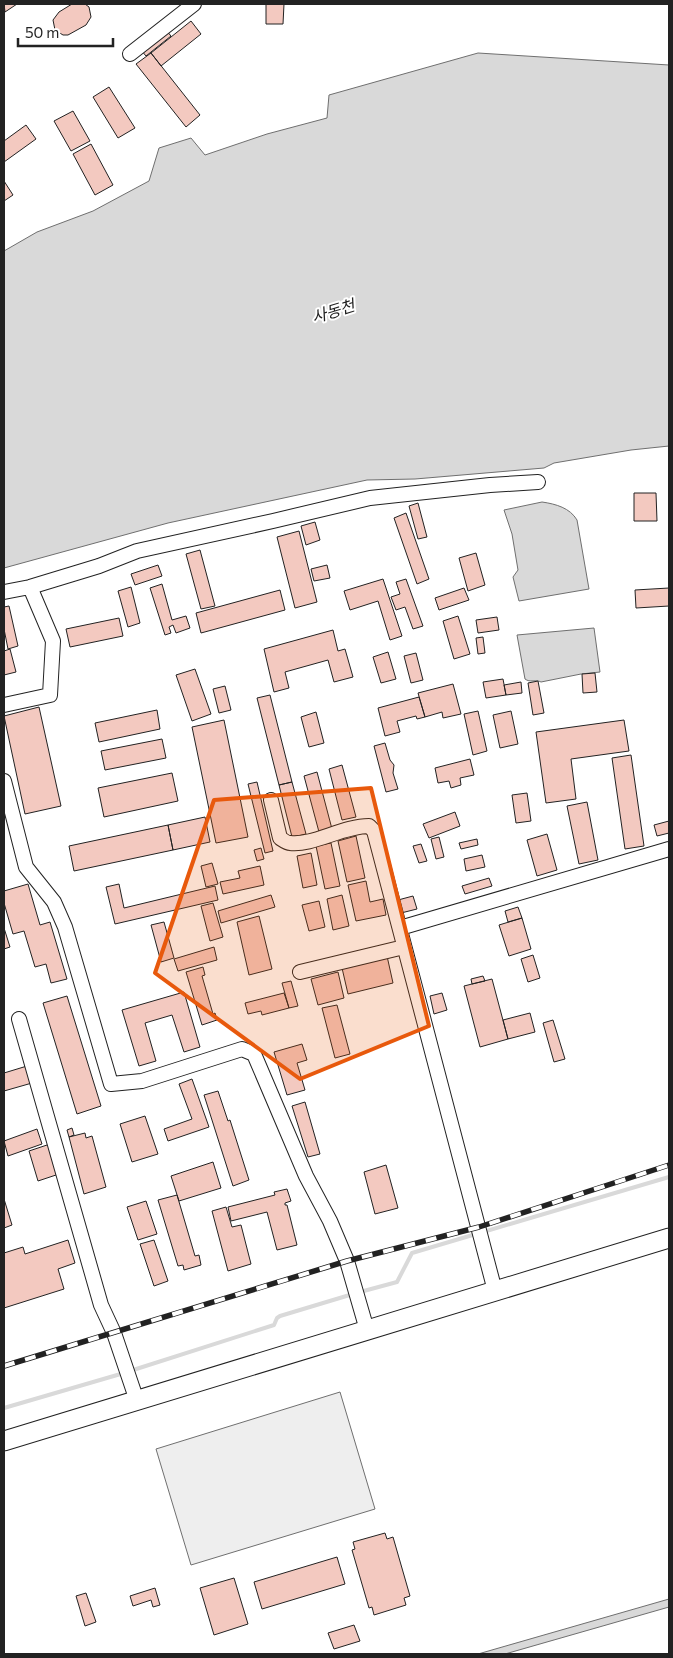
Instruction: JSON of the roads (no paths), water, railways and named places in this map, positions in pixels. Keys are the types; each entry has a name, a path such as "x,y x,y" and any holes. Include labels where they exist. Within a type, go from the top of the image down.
{"main road":[{"path":"4,1441 669,1238"}],"street":[{"path":"130,54 194,4"},
{"path":"4,592 30,587 99,566 137,551 370,498 490,485 538,482"},
{"path":"4,705 50,695 53,641 30,587"},
{"path":"4,781 26,867 54,902 65,928 111,1084 142,1081 242,1049 254,1054 306,1176 330,1221 347,1261 367,1330"},
{"path":"271,800 280,838 288,843 302,843 356,826 369,826 374,831 495,1291"},
{"path":"400,928 669,849"},
{"path":"300,972 404,947"},
{"path":"19,1019 101,1306 114,1333 137,1401"}],"water":[{"name":"사동천","path":"478,53 669,65 669,446 631,450 554,463 544,468 415,479 367,480 168,523 4,568 4,251 37,232 93,211 149,181 159,148 191,138 205,155 267,134 327,118 329,95"},
{"path":"542,502 562,507 571,512 577,520 589,589 519,601 513,577 518,570 512,534 504,510"},
{"path":"594,628 600,672 541,682 525,679 517,635"},
{"path":"669,1599 669,1607 505,1654 478,1654"}],"waterway":[{"path":"483,1232 669,1177"},
{"path":"360,1292 397,1282 412,1253 476,1234"},
{"path":"130,1371 274,1325 280,1316 353,1294"},
{"path":"4,1408 124,1373"}],"railway":[{"path":"4,1366 347,1261 479,1227 669,1165"}]}
